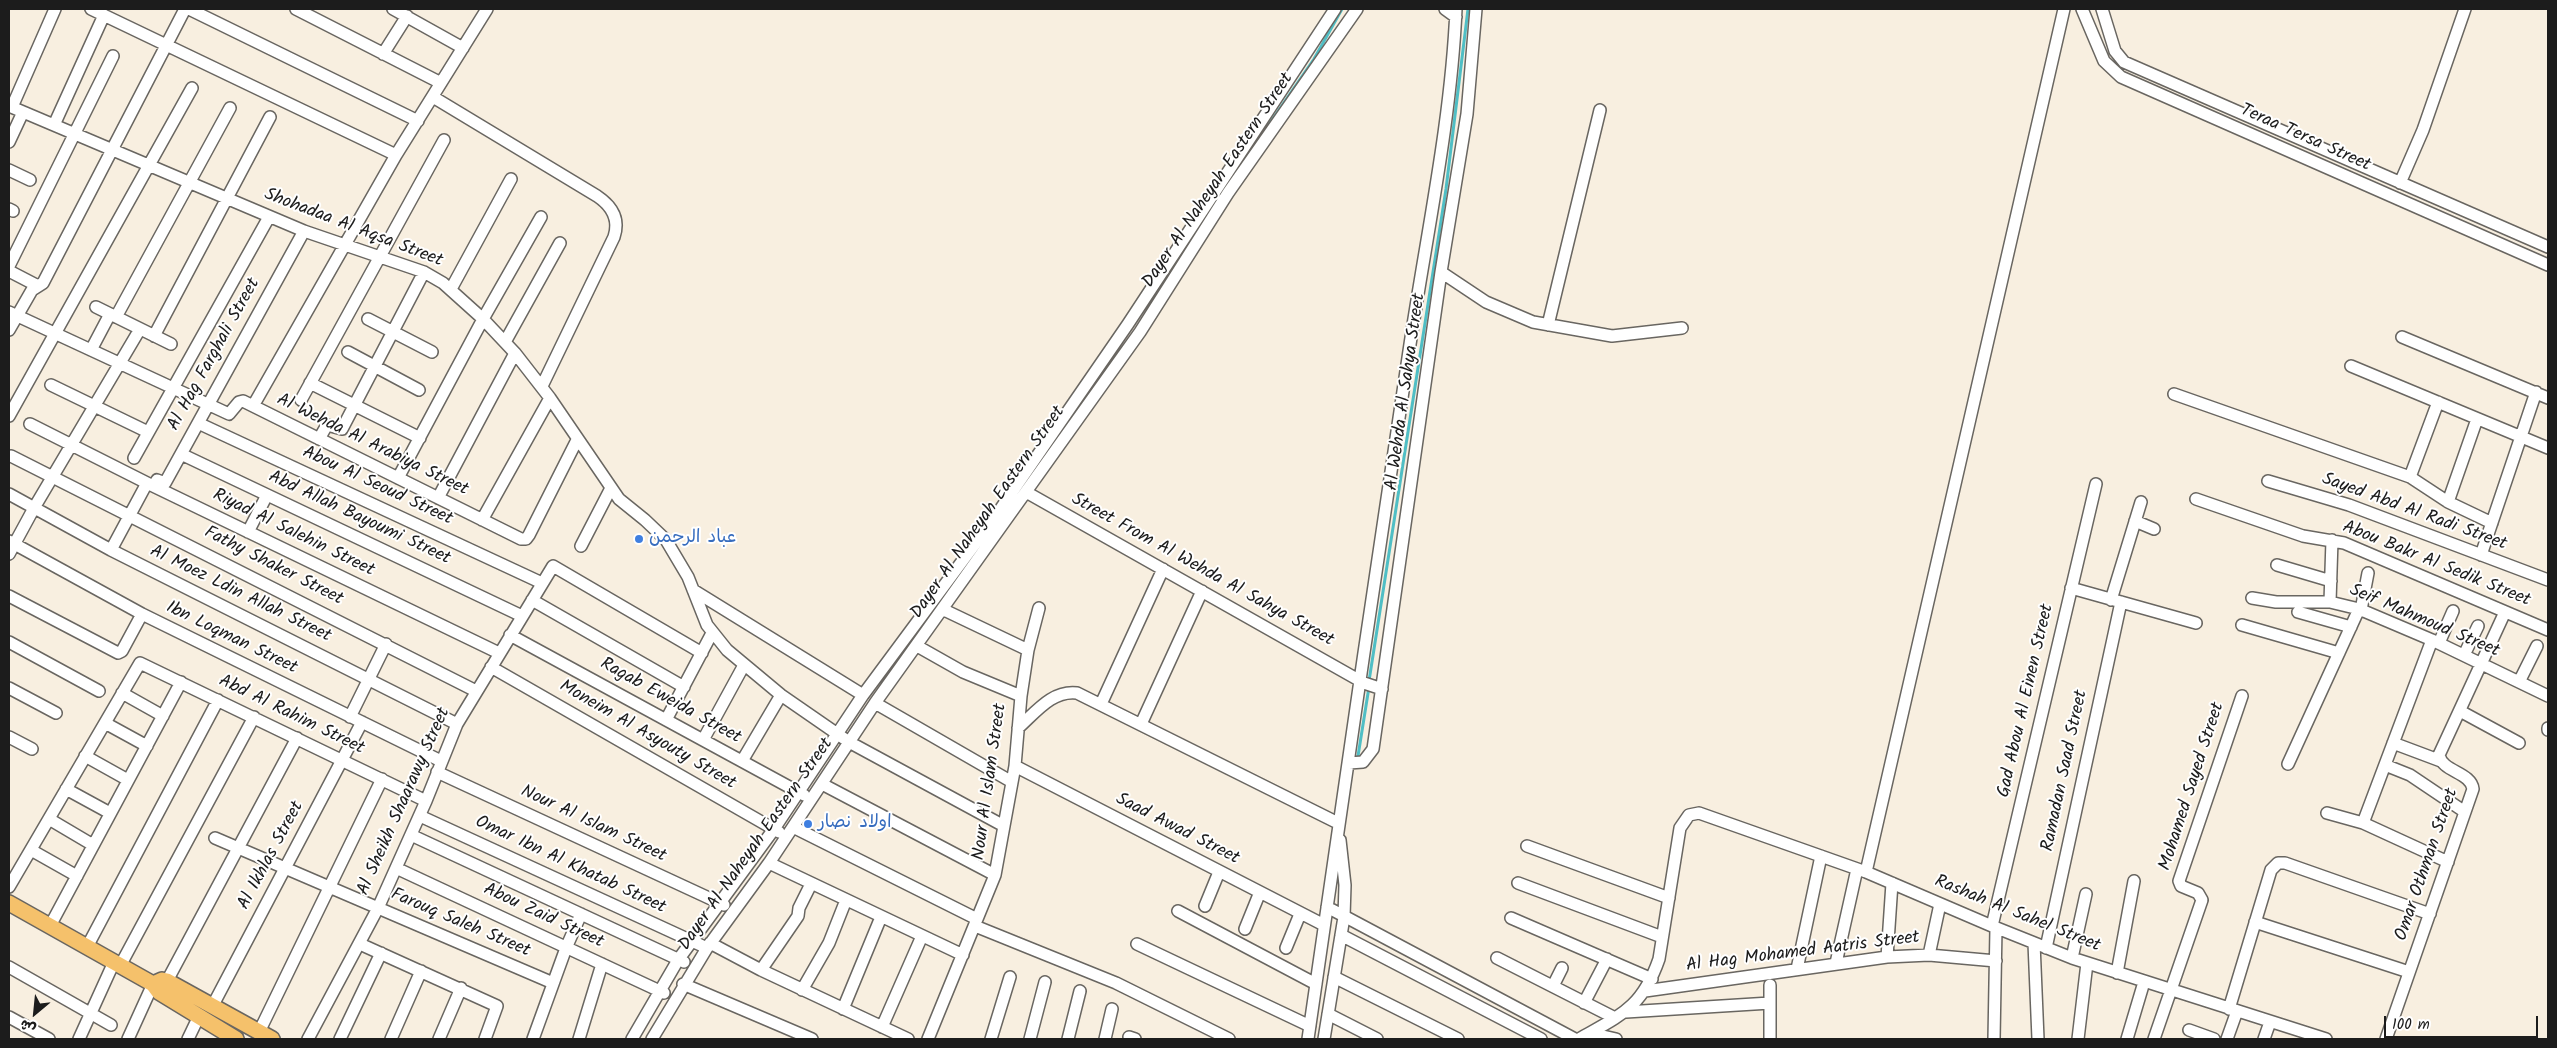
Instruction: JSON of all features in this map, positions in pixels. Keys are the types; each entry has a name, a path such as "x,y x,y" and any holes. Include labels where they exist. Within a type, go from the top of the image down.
{"main road":[{"path":"9,903 117,964 213,1005 272,1039"},
{"path":"160,983 159,992 236,1039"}],"street":[{"path":"9,142 15,108 55,9"},
{"path":"91,9 396,155"},
{"path":"9,330 13,314 32,290 44,281 187,9 418,121"},
{"path":"296,9 441,83"},
{"path":"393,9 464,48"},
{"path":"253,406 396,155 485,12 472,9"},
{"name":"Dayer Al Naheyah Eastern Street","path":"632,1039 678,960 774,829 863,695 994,517 1122,332 1336,9"},
{"name":"Dayer Al Naheyah Eastern Street","path":"652,1039 694,966 769,863 875,703 1140,332 1228,193 1357,9"},
{"path":"1445,9 1456,13"},
{"name":"Al Wehda Al Sahya Street","path":"1308,1039 1338,823 1349,762 1370,685 1441,272 1465,37 1476,9"},
{"path":"1836,963 1862,870 2064,9"},
{"name":"Teraa Tersa Street","path":"2082,9 2104,61 2121,77 2548,265"},
{"name":"Teraa Tersa Street","path":"2102,9 2115,52 2124,62 2548,247"},
{"path":"2400,182 2423,130 2465,9"},
{"name":"Al Wehda Al Sahya Street","path":"1349,762 1363,762 1374,748 1370,685 1417,295 1458,113 1465,37 1456,13"},
{"path":"54,125 104,15"},
{"path":"383,54 407,16"},
{"path":"2095,39 2111,36"},
{"path":"9,266 113,56"},
{"path":"9,416 192,88"},
{"path":"433,97 597,196 608,205 615,217 614,237 542,386"},
{"name":"Shohadaa Al Aqsa Street","path":"15,108 269,217 344,246 424,272 451,288 505,342 542,386 577,440 623,503 666,540 682,564 699,608 712,633 744,665 781,695 837,734 1004,826"},
{"path":"91,350 113,316 190,182 230,108"},
{"path":"1548,325 1600,110"},
{"path":"154,336 270,117"},
{"path":"300,400 444,140"},
{"path":"9,170 30,180"},
{"path":"451,288 511,179"},
{"path":"2465,228 2471,214"},
{"path":"134,458 269,217"},
{"path":"398,478 483,319 541,217"},
{"name":"Al Hag Farghali Street","path":"150,485 157,480 165,483 304,231"},
{"path":"505,342 560,243"},
{"path":"9,271 38,286"},
{"path":"319,439 327,425 342,429 424,272"},
{"path":"1441,272 1499,308 1526,320 1612,336 1682,328"},
{"path":"96,307 171,344"},
{"path":"13,314 208,404"},
{"path":"368,319 432,352"},
{"path":"11,546 140,329"},
{"path":"2402,337 2548,398"},
{"path":"348,352 419,390"},
{"path":"438,498 515,353"},
{"path":"2351,366 2548,448"},
{"path":"310,383 420,438"},
{"path":"51,385 148,432"},
{"path":"2481,555 2536,392"},
{"path":"2174,394 2410,477 2448,502 2492,523"},
{"path":"482,520 550,398"},
{"name":"Al Wehda Al Arabiya Street","path":"208,404 230,414 240,401 253,406 521,539 526,539 577,440"},
{"path":"2410,477 2438,402"},
{"path":"2448,502 2477,419"},
{"name":"Abou Al Seoud Street","path":"198,423 542,583"},
{"name":"Riyad Al Salehin Street","path":"30,424 150,485 499,653"},
{"name":"Abd Allah Bayoumi Street","path":"181,454 522,616"},
{"name":"Fathy Shaker Street","path":"12,456 476,690"},
{"name":"Sayed Abd Al Radi Street","path":"2268,481 2349,505 2548,580"},
{"name":"Gad Abou Al Einen Street","path":"1994,1039 1996,961 1994,927 2096,484"},
{"path":"111,550 130,515 150,485"},
{"path":"581,546 611,488"},
{"name":"Street From Al Wehda Al Sahya Street","path":"1026,492 1370,685"},
{"name":"Al Moez Ldin Allah Street","path":"9,494 111,550 458,724"},
{"path":"248,532 267,495"},
{"name":"Abou Bakr Al Sedik Street","path":"2196,499 2303,536 2344,543 2548,630"},
{"name":"Ramadan Saad Street","path":"2046,948 2116,601 2141,502"},
{"path":"2135,521 2154,529"},
{"path":"2330,602 2332,540"},
{"name":"Ibn Loqman Street","path":"11,546 142,614 362,722 439,767"},
{"name":"Al Sheikh Shaarawy Street","path":"308,1039 378,908 420,816 458,724 476,690 552,567 556,566 702,653"},
{"path":"2277,566 2331,581"},
{"path":"1101,704 1163,569"},
{"path":"2288,764 2360,610 2368,573"},
{"path":"2072,588 2196,623"},
{"path":"693,590 863,695"},
{"path":"1141,724 1202,590"},
{"path":"9,596 118,653 122,651 142,614"},
{"name":"Seif Mahmoud Street","path":"2252,598 2276,602 2330,602 2360,610 2464,655 2548,696"},
{"path":"532,600 684,687"},
{"name":"Nour Al Islam Street","path":"928,1039 995,875 1012,782 1020,696 1028,650 1039,608"},
{"path":"942,609 1028,650"},
{"path":"2363,823 2393,743 2435,642 2453,611"},
{"path":"2298,612 2351,627"},
{"name":"Omar Othman Street","path":"2386,1039 2473,789 2472,783 2441,761 2440,752 2505,612"},
{"path":"2242,625 2339,653"},
{"path":"2464,655 2478,626"},
{"path":"666,720 712,633"},
{"name":"Ragab Eweida Street","path":"510,635 812,799"},
{"path":"9,642 99,691"},
{"path":"350,716 386,644"},
{"path":"917,646 963,672 1020,696"},
{"path":"2519,682 2537,646"},
{"name":"Abd Al Rahim Street","path":"122,693 140,663 426,801"},
{"path":"703,740 744,665"},
{"name":"Moneim Al Asyouty Street","path":"491,667 774,829 790,831 976,922 1116,983 1229,1039"},
{"path":"50,926 181,682"},
{"path":"9,688 56,713"},
{"path":"9,887 122,693 163,716"},
{"path":"1018,728 1060,693 1077,693 1338,823"},
{"path":"742,761 781,695"},
{"name":"Mohamed Sayed Street","path":"2172,991 2202,900 2198,893 2181,886 2180,881 2242,696"},
{"path":"87,947 218,700"},
{"path":"875,703 1012,782"},
{"path":"2460,711 2520,743"},
{"path":"80,1039 117,964 254,717"},
{"name":"Al Ikhlas Street","path":"213,1005 362,722"},
{"path":"105,723 147,746"},
{"path":"9,737 32,749"},
{"path":"128,1039 238,848 297,738"},
{"path":"2393,743 2441,761"},
{"path":"85,756 128,780"},
{"path":"2385,765 2410,775 2465,812"},
{"name":"Saad Awad Street","path":"1014,766 1324,925"},
{"name":"Nour Al Islam Street","path":"439,767 734,910"},
{"path":"259,1032 382,779"},
{"path":"822,784 995,875"},
{"path":"66,789 110,813"},
{"name":"Rashah Al Sahel Street","path":"1668,898 1682,823 1689,815 1699,813 1862,870 1994,927 2072,958 2270,1022 2290,1034 2326,1039"},
{"path":"2327,813 2363,823 2448,862"},
{"name":"Omar Ibn Al Khatab Street","path":"420,816 691,942 709,946 908,1039"},
{"path":"48,819 93,845"},
{"name":"Al Wehda Al Sahya Street","path":"1324,1039 1344,917 1345,885 1338,823"},
{"path":"411,835 694,966"},
{"name":"Farouq Saleh Street","path":"215,838 553,983"},
{"path":"1527,846 1668,898 1662,937 1652,979 1645,991 1626,1012 1579,1039"},
{"path":"30,850 77,876"},
{"path":"1797,969 1822,856"},
{"path":"769,863 963,955"},
{"path":"2227,1039 2255,922 2271,870 2278,863 2285,863 2430,914"},
{"name":"Abou Zaid Street","path":"396,868 675,998"},
{"path":"1205,906 1220,872"},
{"path":"2117,973 2134,881"},
{"path":"1518,883 1662,937"},
{"path":"1887,958 1892,883"},
{"path":"761,970 798,916 799,908 811,884"},
{"path":"1245,929 1260,892"},
{"path":"2072,958 2086,894"},
{"path":"802,990 829,943 846,900"},
{"path":"1929,955 1940,904"},
{"path":"1326,907 1575,1039"},
{"path":"1178,911 1316,984"},
{"path":"533,1039 566,948 581,914"},
{"path":"1286,948 1300,914"},
{"path":"843,1009 881,917"},
{"path":"1511,918 1652,979"},
{"path":"2255,922 2409,972"},
{"path":"1341,935 1541,1039"},
{"path":"882,1027 922,936"},
{"path":"2034,943 2038,1039"},
{"path":"360,944 497,1006 485,1039"},
{"path":"1138,944 1310,1026"},
{"path":"340,1039 382,953"},
{"name":"Al Hag Mohamed Aatris Street","path":"1645,991 1836,963 1887,958 1929,955 1996,961"},
{"path":"1497,958 1615,1018"},
{"path":"1584,1003 1607,960"},
{"path":"2078,1039 2088,963"},
{"path":"579,1039 602,964"},
{"path":"9,967 111,1025"},
{"path":"1553,986 1562,968"},
{"path":"391,1039 421,971"},
{"path":"1334,976 1458,1039"},
{"path":"991,1039 1010,977"},
{"path":"1030,1039 1045,982"},
{"path":"2127,1039 2144,982"},
{"path":"683,984 812,1039"},
{"path":"1770,985 1770,1039"},
{"path":"439,1039 460,988"},
{"path":"1068,1039 1080,991"},
{"path":"2154,1039 2172,991"},
{"path":"1626,1012 1770,1003"},
{"path":"1105,1039 1112,1009"},
{"path":"1328,1014 1377,1039"},
{"path":"9,1016 49,1039"},
{"path":"188,1039 199,1016"},
{"path":"2264,1039 2270,1022"},
{"path":"2188,1030 2214,1039"},
{"path":"1590,1033 1616,1039"}],"waterway":[{"path":"1232,178 1314,59 1342,9"},
{"path":"1369,681 1446,189 1468,9"},
{"path":"1208,213 1223,191"},
{"path":"1067,422 1117,349"},
{"path":"1358,756 1369,687"}],"place":[{"name":"عباد الرحمن","path":"639,539"},
{"name":"اولاد نصار","path":"808,824"}]}
